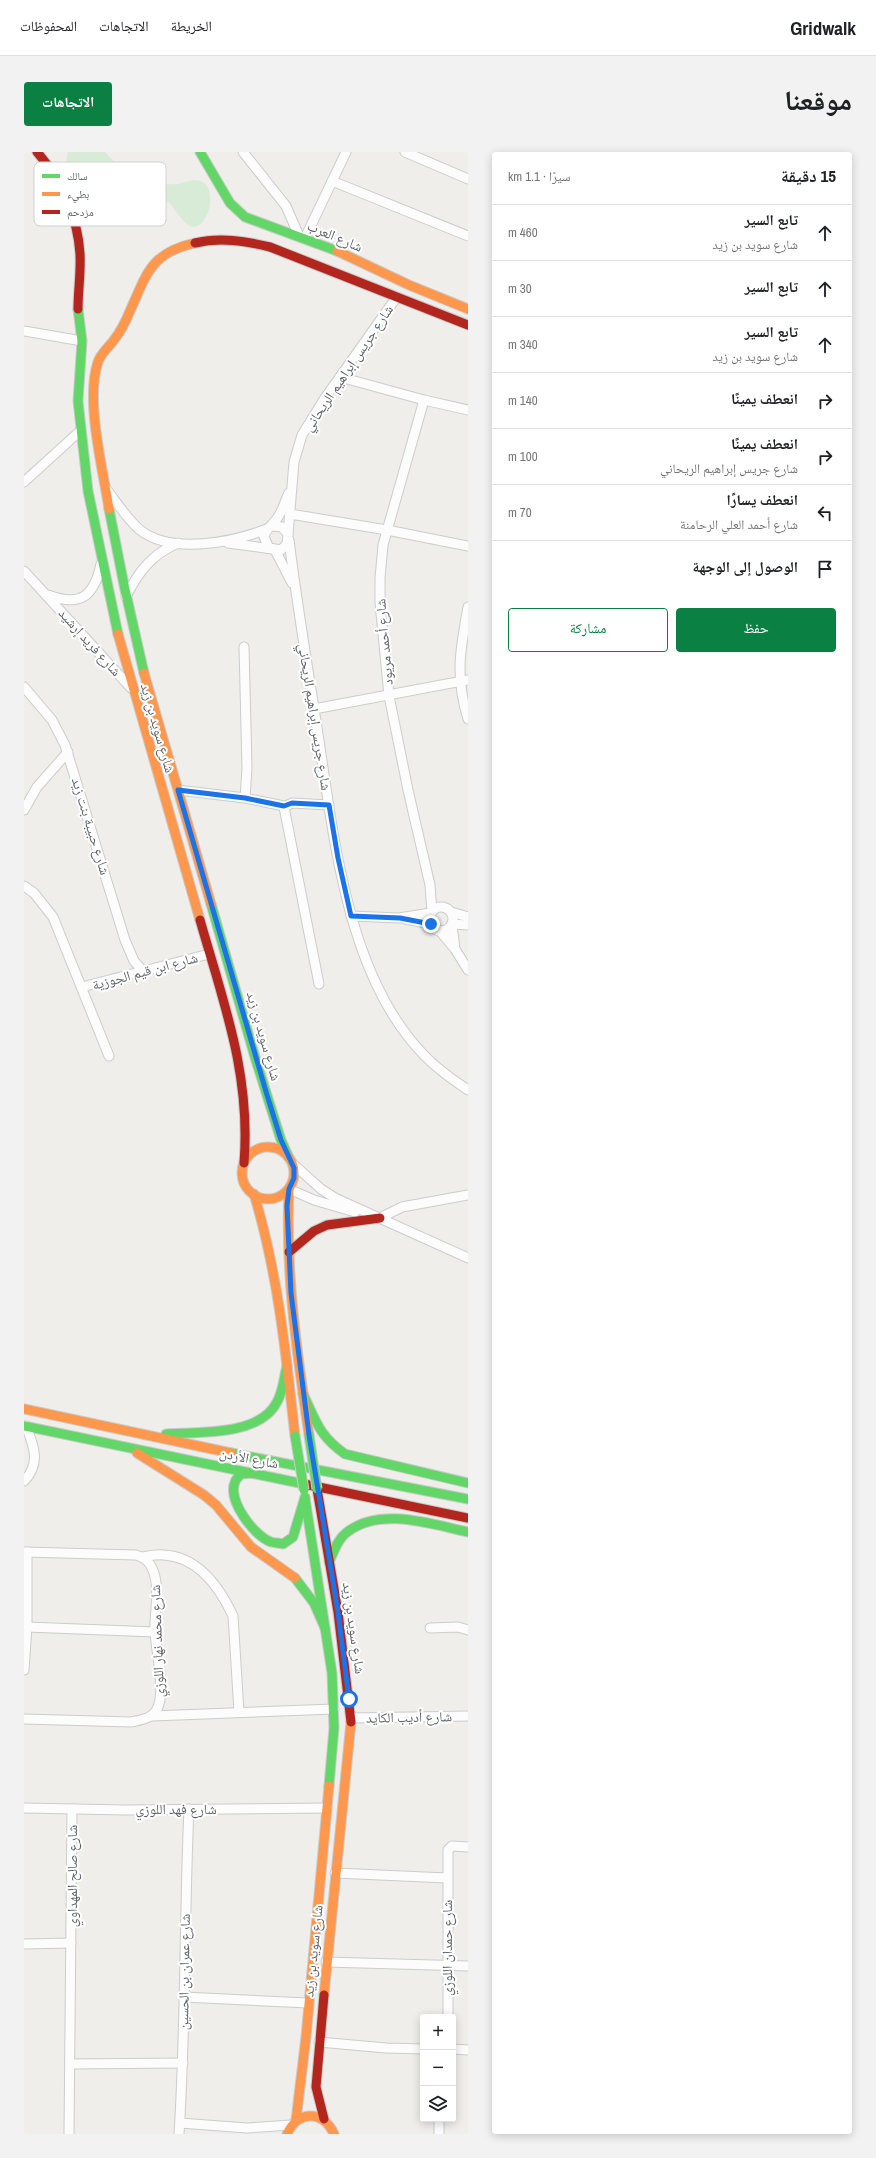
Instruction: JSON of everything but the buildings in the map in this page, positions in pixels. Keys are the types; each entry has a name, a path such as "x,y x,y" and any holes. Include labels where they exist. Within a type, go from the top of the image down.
{"main road":[{"name":"شارع سويد بن زيد","path":"36,152 46,162"},
{"name":"شارع العرب","path":"200,152 230,203 241,214 250,219 302,237 468,309"},
{"name":"شارع سويد بن زيد","path":"76,226 79,239 78,309 82,342 78,389 80,431 101,562 133,690 241,1064 247,1114 244,1163"},
{"name":"شارع سويد بن زيد","path":"291,1160 281,1140 256,1061 141,661 125,598 105,487 96,406 99,359 122,328 142,280 150,268 170,252 199,241 232,240 261,245 344,275 396,298"},
{"path":"396,298 468,325"},
{"path":"269,1147 277,1148 291,1160 294,1178 289,1189 283,1194 269,1199 254,1194 245,1184 242,1170 244,1163 254,1151 269,1147"},
{"name":"شارع سويد بن زيد","path":"289,1189 288,1252 291,1293 303,1394 347,1681 351,1718 319,2042 316,2087 324,2120"},
{"name":"شارع سويد بن زيد","path":"254,1194 261,1214 271,1265 287,1366 295,1436 332,1673 334,1709 327,1808 300,2098 294,2122 287,2134"},
{"path":"288,1252 314,1231 327,1225 380,1218"},
{"path":"158,1437 178,1432 234,1429 256,1422 270,1413 278,1401 287,1366"},
{"path":"303,1394 323,1436 330,1444 345,1454 364,1460 468,1483"},
{"name":"شارع الأردن","path":"24,1408 293,1466 468,1499"},
{"name":"شارع الأردن","path":"25,1426 468,1518"},
{"path":"128,1447 204,1495 216,1505 251,1547 298,1580 314,1603 325,1628"},
{"path":"254,1474 246,1473 237,1479 233,1489 234,1496 241,1512 251,1527 275,1544 287,1543 293,1537 304,1494"},
{"path":"329,1562 340,1539 346,1532 355,1527 377,1521 414,1522 468,1532"},
{"path":"294,2122 310,2115 324,2120 336,2133"}],"street":[{"path":"243,152 286,206 302,237"},
{"path":"302,237 346,152"},
{"path":"405,152 468,179"},
{"path":"332,181 468,236"},
{"name":"شارع جريس إبراهيم الريحاني","path":"396,298 313,415 302,435 296,454 291,486 288,537 329,805 338,858 351,916 368,963 398,1022 424,1055 468,1090"},
{"path":"24,331 82,342"},
{"path":"340,377 424,400 468,410"},
{"name":"شارع أحمد مريود","path":"424,400 387,530 381,560 380,596 389,696 408,790 430,885 431,913"},
{"path":"24,482 80,431"},
{"name":"شارع جريس إبراهيم الريحاني","path":"270,528 280,513 291,486"},
{"path":"105,487 141,531 156,538 178,543 222,542 273,550 283,548 288,537 282,526 222,542"},
{"path":"290,514 387,530 468,546"},
{"path":"270,528 264,540 273,550"},
{"path":"125,598 146,564 162,551 178,543"},
{"name":"شارع جريس إبراهيم الريحاني","path":"273,550 286,570 295,590"},
{"name":"شارع فريد إرشيد","path":"47,594 68,601 83,598 96,584 101,562"},
{"name":"شارع فريد إرشيد","path":"24,571 47,594 133,690"},
{"path":"468,607 460,654 468,719"},
{"path":"244,647 247,768 245,798"},
{"path":"314,709 464,681"},
{"name":"شارع حبيبة بنت زيد","path":"24,688 52,720 68,752 125,940 134,961 143,971"},
{"path":"25,806 46,776 68,752"},
{"path":"178,790 245,798 284,806 292,803 329,805"},
{"path":"284,806 319,984"},
{"name":"شارع أحمد مريود","path":"430,885 442,907"},
{"name":"شارع ابن قيم الجوزية","path":"24,886 38,896 53,917 82,987 108,1056"},
{"path":"400,918 431,913 442,907 468,917"},
{"path":"452,912 452,924 456,949"},
{"path":"431,913 431,924"},
{"path":"351,916 400,918 431,924 440,931 456,949 468,970"},
{"path":"440,931 446,930 452,924 468,925"},
{"name":"شارع ابن قيم الجوزية","path":"82,987 209,954"},
{"path":"291,1160 321,1189 335,1198 468,1258"},
{"path":"289,1189 348,1211 380,1218 402,1207 468,1195"},
{"path":"24,1482 30,1476 35,1464 34,1446 25,1426"},
{"path":"24,1444 34,1446"},
{"path":"24,1670 27,1627 26,1552 142,1557 164,1555 184,1560 208,1575 226,1602 233,1616 239,1712"},
{"name":"شارع محمد نهار اللوزي","path":"24,1719 131,1722 143,1720 152,1716 158,1709 161,1696 155,1632 154,1574 152,1567 142,1557"},
{"path":"27,1627 155,1632"},
{"path":"430,1628 458,1627 468,1630"},
{"path":"152,1716 334,1709"},
{"name":"شارع أديب الكايد","path":"351,1718 468,1716"},
{"name":"شارع فهد اللوزي","path":"24,1808 327,1808"},
{"name":"شارع صالح المهداوي","path":"71,1943 72,1809"},
{"name":"شارع عمران بن الحسين","path":"179,2134 183,2063 185,1901 189,1809"},
{"name":"شارع حمدان اللوزي","path":"448,2014 448,1848 452,1846 468,1847"},
{"path":"335,1873 447,1878"},
{"path":"24,1944 71,1943 71,2064 69,2134"},
{"path":"326,1962 468,1966"},
{"path":"184,1998 308,2003"},
{"path":"319,2042 386,2048 420,2049"},
{"path":"456,2049 468,2050"},
{"path":"71,2064 183,2063"},
{"path":"249,2130 294,2122"},
{"path":"439,2134 440,2122"},
{"path":"180,2123 249,2130 264,2134"}],"green space":[{"path":"68,152 105,152 114,162 67,162"},
{"path":"193,180 203,182 208,188 210,207 207,216 202,223 195,227 188,225 166,200 166,185 177,184"}],"traffic: fast":[{"path":"200,152 230,203 245,217 337,251"},
{"path":"78,309 82,341 78,401 88,491 118,634"},
{"path":"109,509 144,673"},
{"path":"211,904 254,1054 281,1140 289,1158"},
{"path":"166,1434 228,1430 243,1427 257,1421 269,1413 277,1402 282,1389 287,1366"},
{"path":"303,1394 319,1427 329,1441 345,1454 468,1483"},
{"path":"24,1426 304,1484"},
{"path":"309,1435 317,1489"},
{"path":"295,1436 304,1490"},
{"path":"231,1453 468,1499"},
{"path":"254,1473 241,1474 237,1479 234,1490 235,1498 238,1507 250,1525 257,1533 271,1542 283,1544 293,1537 305,1497"},
{"path":"305,1498 332,1673 334,1728 329,1786"},
{"path":"329,1562 338,1543 346,1533 359,1525 374,1520 406,1519 468,1532"},
{"path":"295,1578 314,1603 325,1628"}],"traffic: slow":[{"path":"109,509 99,455 94,415 94,378 98,362 121,330 141,286 152,267 159,259 168,253 180,247 195,243"},
{"path":"337,251 409,285 468,309"},
{"path":"118,634 200,920"},
{"path":"144,673 211,904"},
{"path":"268,1147 278,1149 286,1155 292,1163 294,1173 292,1183 286,1191 278,1197 268,1199 258,1197 250,1191 244,1183 242,1173 244,1163 250,1155 258,1149 268,1147"},
{"path":"289,1189 288,1220 290,1282 296,1343 309,1435"},
{"path":"254,1194 275,1284 295,1436"},
{"path":"24,1409 231,1453"},
{"path":"137,1453 204,1495 216,1505 251,1547 295,1578"},
{"path":"324,1995 351,1722"},
{"path":"296,2120 306,2037 329,1786"},
{"path":"287,2134 297,2120 310,2116 324,2120 334,2134"}],"traffic: jam":[{"path":"37,152 45,162"},
{"path":"76,226 80,254 78,309"},
{"path":"195,243 214,240 232,240 270,247 468,325"},
{"path":"200,920 234,1040 243,1100 245,1131 244,1163"},
{"path":"289,1252 314,1231 327,1225 380,1218"},
{"path":"304,1484 468,1518"},
{"path":"317,1489 338,1612 351,1722"},
{"path":"324,1995 316,2087 324,2119"}],"route":[{"path":"349,1699 338,1612 303,1394 291,1293 287,1206 289,1189 294,1178 294,1168 281,1140 254,1054 178,790 245,798 284,806 292,803 329,805 343,885 351,916 400,918 431,924"}]}
